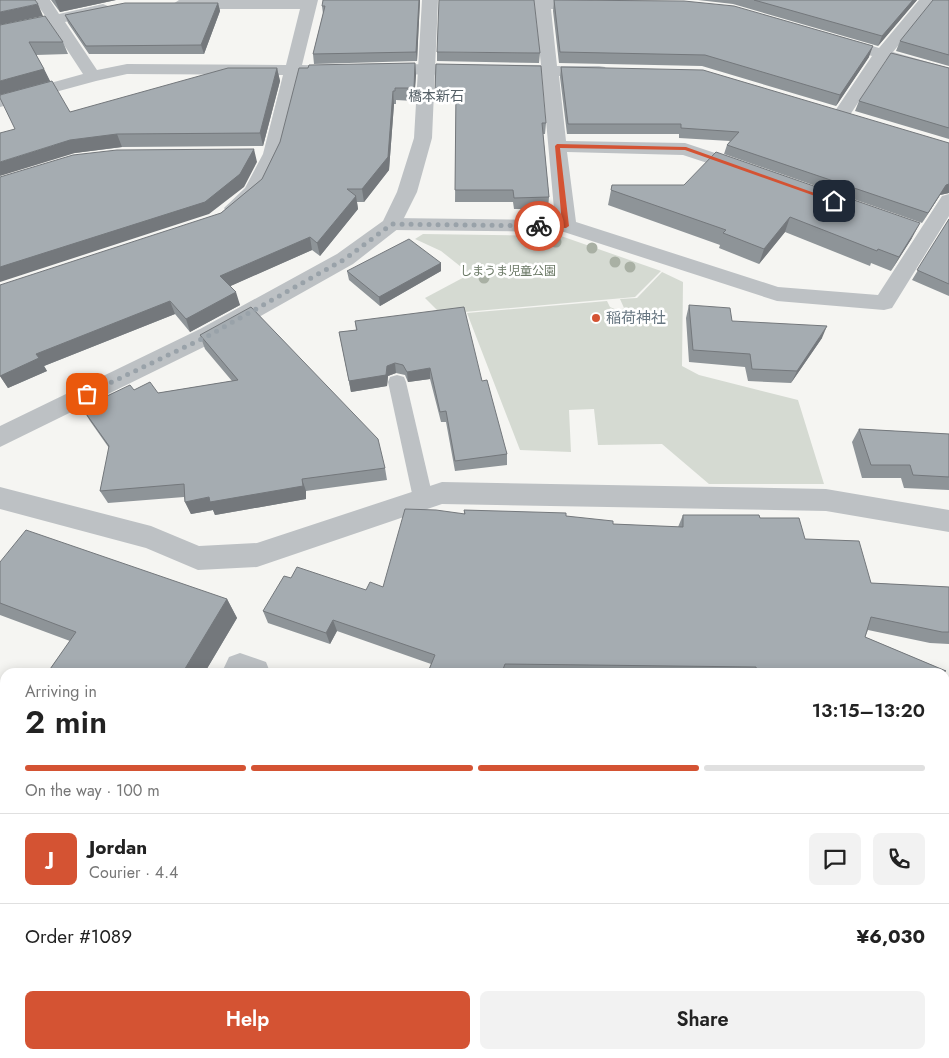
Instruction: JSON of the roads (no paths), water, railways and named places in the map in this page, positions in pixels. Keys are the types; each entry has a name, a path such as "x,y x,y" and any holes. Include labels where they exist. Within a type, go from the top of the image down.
{"street":[{"path":"42,0 92,76"},
{"path":"0,437 208,336 345,259 392,224 407,192 423,138 430,0"},
{"path":"842,114 882,54 927,0"},
{"path":"166,4 310,2 293,71 263,154 253,191 217,220"},
{"path":"566,226 542,2 602,5"},
{"path":"0,32 119,6"},
{"path":"817,35 949,73"},
{"path":"0,102 92,76 127,69 293,71 426,68 616,71"},
{"path":"823,108 860,119"},
{"path":"557,146 686,148 760,175"},
{"path":"392,224 566,226 777,294 884,302 918,230 949,200"},
{"path":"0,498 151,538 198,558 257,555 442,492 826,500 949,521"}],"lane":[{"path":"397,382 423,498"}],"place":[{"name":"稲荷神社","path":"596,318"}],"district":[{"name":"橋本新石","path":"436,96"}],"park label":[{"name":"しまうま児童公園","path":"508,271"}]}
